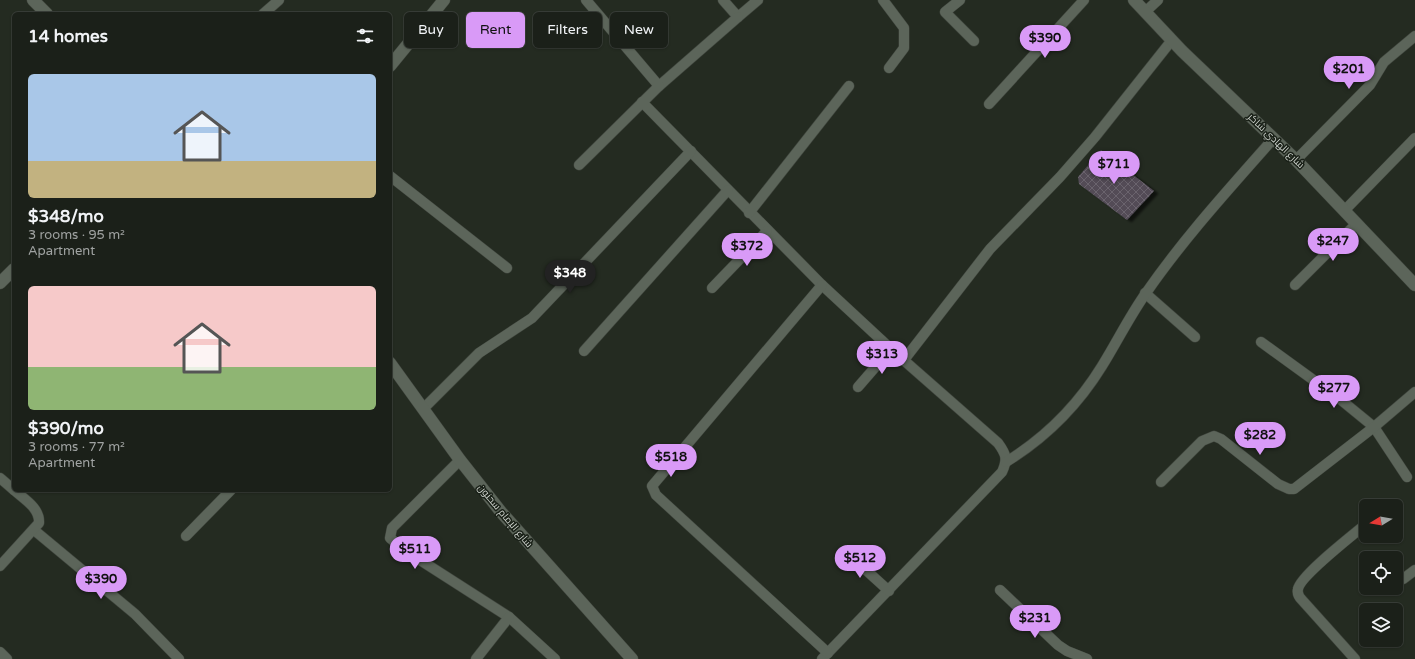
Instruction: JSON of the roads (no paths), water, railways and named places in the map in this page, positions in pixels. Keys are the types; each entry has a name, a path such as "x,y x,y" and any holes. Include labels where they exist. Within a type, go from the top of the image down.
{"street":[{"path":"33,0 45,12"},
{"path":"392,64 444,0"},
{"path":"586,0 659,86"},
{"path":"723,0 738,17"},
{"path":"579,165 659,86 758,0"},
{"path":"883,0 904,28 904,48 890,68"},
{"path":"960,0 945,12 974,41"},
{"path":"989,104 1084,0"},
{"name":"شارع الهادي شاكر","path":"1134,0 1172,40 1296,160 1415,285"},
{"path":"1145,12 1158,0"},
{"path":"267,12 276,7"},
{"path":"1296,160 1370,85 1384,62 1415,36"},
{"path":"904,360 990,249 1060,177 1095,137 1172,40"},
{"path":"749,213 848,86"},
{"path":"642,102 691,151 749,213 822,285 891,349 998,443 1006,455 1006,462 1002,472 825,656 656,495 652,487 652,483 715,412 756,361 822,285"},
{"path":"1344,211 1415,138"},
{"path":"1006,462 1043,435 1073,404 1102,367 1124,326 1195,226 1273,139"},
{"path":"423,409 479,353 532,318 691,151"},
{"path":"392,178 507,268"},
{"path":"584,351 728,190"},
{"path":"1295,285 1356,224"},
{"path":"712,288 767,231"},
{"path":"0,283 12,271"},
{"path":"1146,293 1195,337"},
{"path":"1261,342 1341,400 1374,427 1407,476"},
{"path":"858,387 891,349"},
{"name":"شارع الإمام سحنون","path":"392,366 460,460 501,512 548,567 632,659"},
{"path":"1161,482 1202,441 1214,436 1221,439 1278,484 1289,489 1294,488 1374,427 1415,392"},
{"path":"460,460 392,528 390,538 406,551 509,617 555,659"},
{"path":"0,478 12,488"},
{"path":"0,566 39,523 37,513 16,492"},
{"path":"186,536 229,492"},
{"path":"34,530 135,614 179,659"},
{"path":"1355,659 1302,600 1298,591 1299,586 1307,575 1359,530"},
{"path":"846,551 889,591"},
{"path":"1403,579 1415,570"},
{"path":"1000,590 1058,645 1067,651 1087,659"},
{"path":"476,659 509,617"},
{"path":"0,652 7,659"}]}
